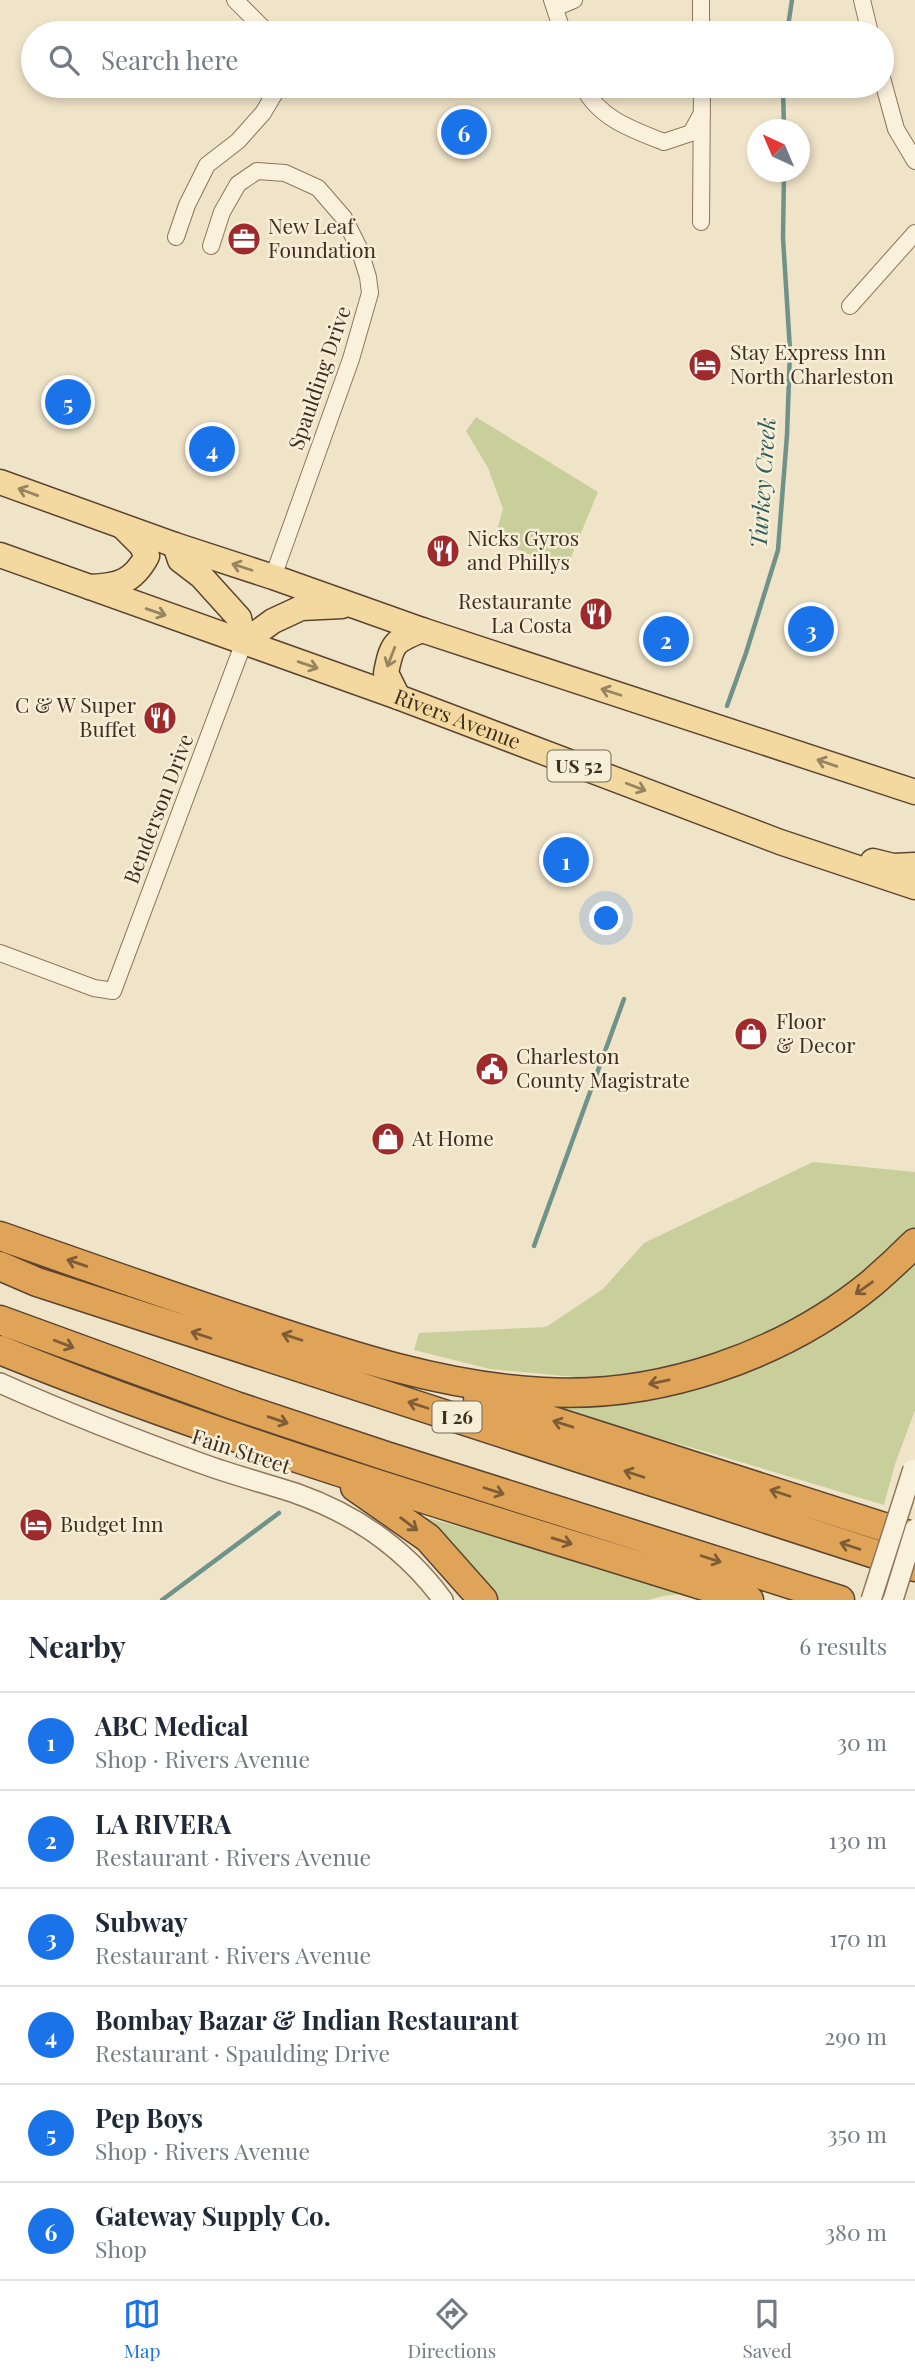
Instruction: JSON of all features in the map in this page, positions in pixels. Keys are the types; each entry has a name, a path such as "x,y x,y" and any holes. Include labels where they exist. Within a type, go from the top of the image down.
{"highway":[{"path":"0,1236 338,1352 915,1537"},
{"path":"338,1352 448,1379 516,1389 569,1392 640,1386 702,1371 768,1348 810,1325 871,1284 915,1243"},
{"name":"I 26","path":"0,1266 37,1282 915,1567"},
{"path":"0,1320 386,1457 840,1600"},
{"path":"0,1350 126,1398 346,1474 749,1600"},
{"path":"240,1438 346,1481 363,1491 428,1538 483,1600"}],"main road":[{"path":"0,482 422,629 915,792"},
{"path":"86,587 109,586 127,580 139,571 147,556 141,545 122,526"},
{"path":"175,545 180,560 201,576 239,618 244,642 273,621 301,608 353,605"},
{"name":"Rivers Avenue","path":"0,555 398,696 780,842 915,887"},
{"path":"398,696 386,673 390,655 400,639 422,629"},
{"path":"870,777 915,807"},
{"path":"780,842 893,866 915,865"}],"street":[{"path":"235,0 256,21"},
{"path":"559,21 554,4 574,0"},
{"path":"701,0 701,21"},
{"path":"862,0 867,21"},
{"path":"176,237 187,205 206,165 238,141 263,113 272,98"},
{"path":"591,98 610,118 664,142 691,133 702,113"},
{"path":"701,222 702,98"},
{"path":"887,98 895,129 915,161"},
{"name":"Spaulding Drive","path":"211,246 222,212 239,184 257,171 285,173 318,188 344,218 359,248 368,277 370,293 351,359 273,577"},
{"path":"850,306 915,233"},
{"name":"Benderson Drive","path":"0,953 94,988 113,991 244,642"},
{"name":"Fain Street","path":"0,1384 119,1434 220,1471 325,1504 360,1521 416,1567 443,1600"},
{"path":"871,1600 914,1465"},
{"path":"893,1600 915,1530"}],"green space":[{"path":"476,417 598,492 566,569 494,540 503,509 488,468 466,431"},
{"path":"813,1162 915,1172 915,1229 878,1264 810,1311 710,1358 652,1374 575,1377 490,1369 414,1350 419,1333 546,1327 603,1289 644,1243"},
{"path":"915,1255 915,1410 895,1464 884,1505 539,1405 668,1391"},
{"path":"424,1517 576,1559 680,1594 648,1600 490,1600 421,1520"}],"waterway":[{"name":"Turkey Creek","path":"789,21 792,0"},
{"name":"Turkey Creek","path":"783,98 784,119"},
{"name":"Turkey Creek","path":"727,706 778,550 790,350 783,238 784,182"},
{"name":"Turkey Creek","path":"534,1246 624,999"},
{"name":"Turkey Creek","path":"162,1600 279,1513"}],"place":[{"name":"Gateway Supply Co.","path":"464,132"},
{"name":"New Leaf Foundation","path":"244,239"},
{"name":"Stay Express Inn North Charleston","path":"705,365"},
{"name":"Pep Boys","path":"68,402"},
{"name":"Bombay Bazar & Indian Restaurant","path":"212,449"},
{"name":"Nicks Gyros and Phillys","path":"443,551"},
{"name":"Restaurante La Costa","path":"596,614"},
{"name":"Subway","path":"811,629"},
{"name":"LA RIVERA","path":"666,639"},
{"name":"C & W Super Buffet","path":"160,718"},
{"name":"ABC Medical","path":"566,860"},
{"name":"Floor & Decor","path":"751,1034"},
{"name":"Charleston County Magistrate","path":"492,1069"},
{"name":"At Home","path":"388,1139"},
{"name":"Budget Inn","path":"36,1525"}]}
